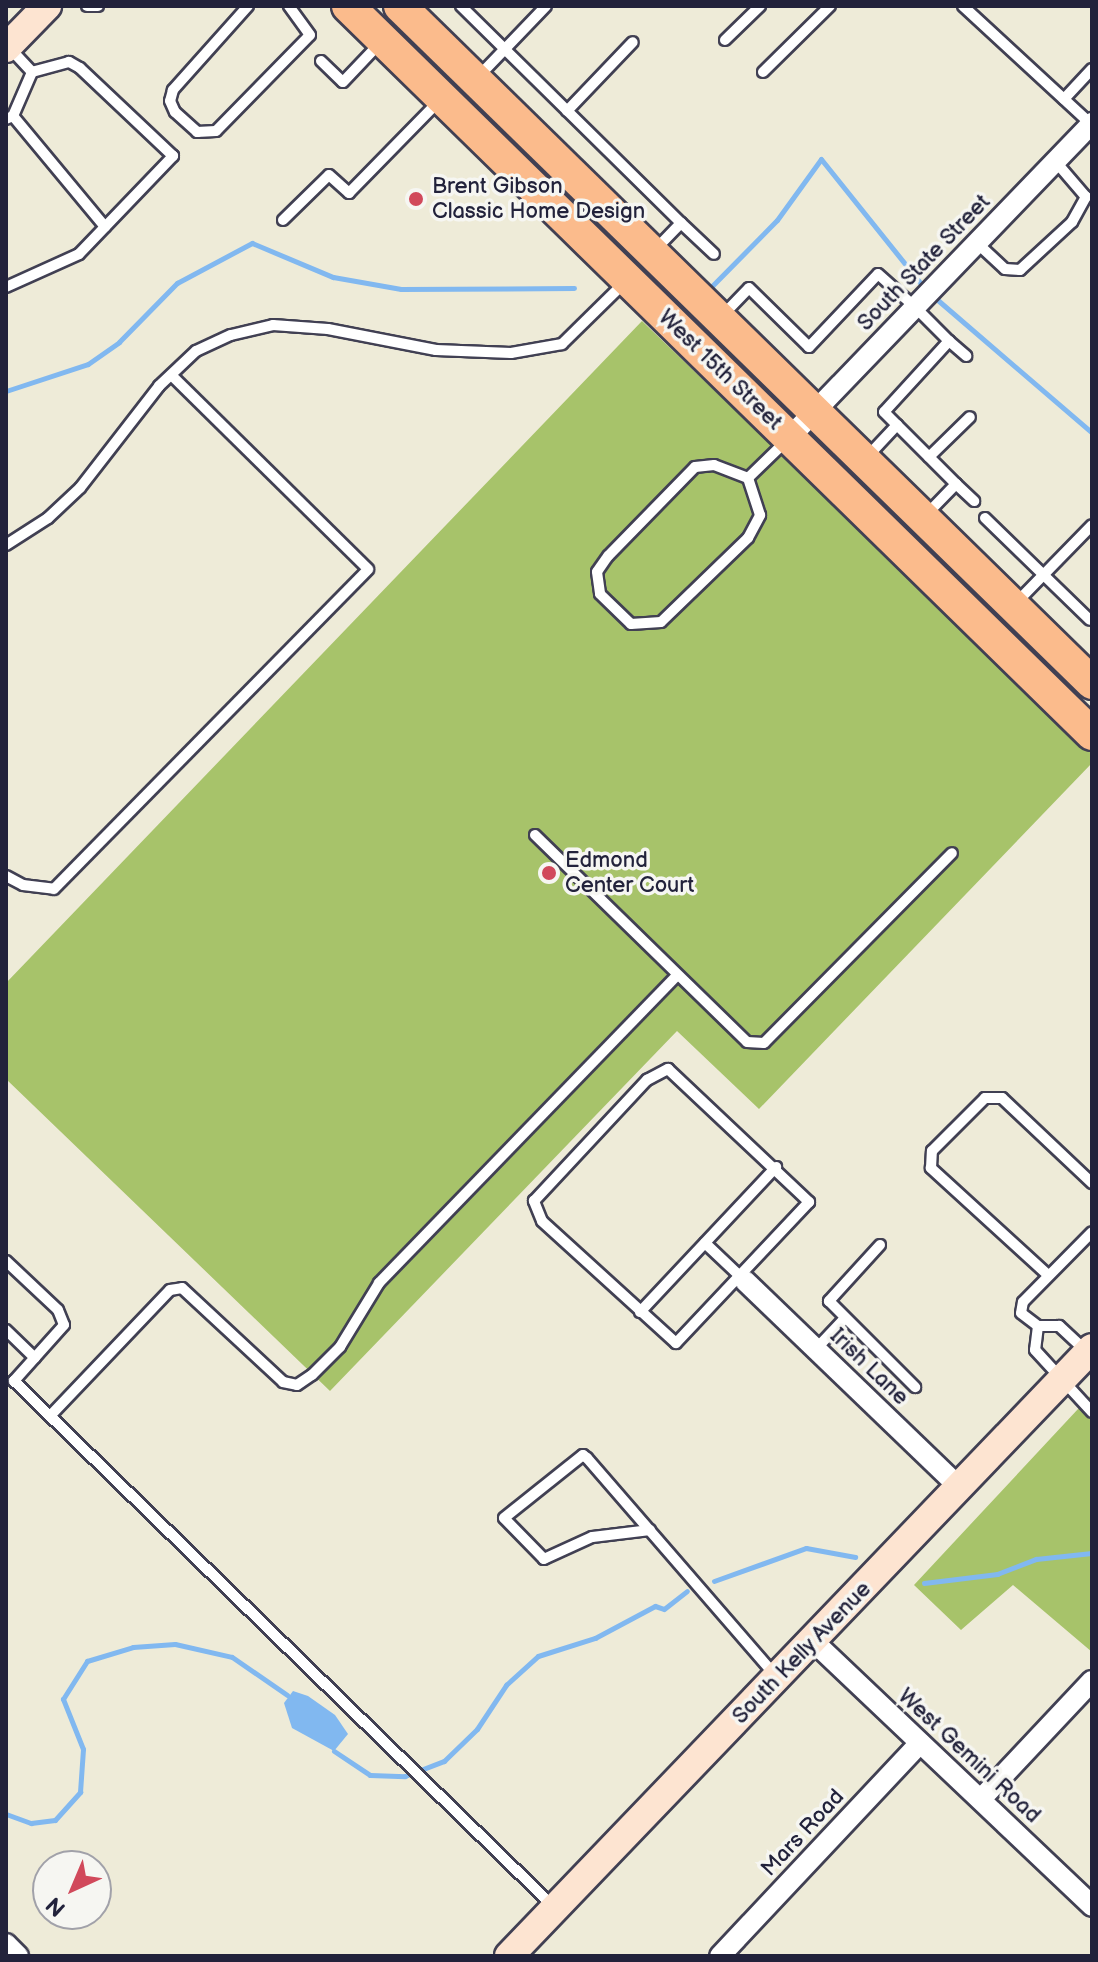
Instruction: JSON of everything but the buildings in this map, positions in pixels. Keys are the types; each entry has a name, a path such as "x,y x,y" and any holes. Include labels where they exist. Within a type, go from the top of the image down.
{"main road":[{"path":"7,47 47,6"},
{"name":"West 15th Street","path":"348,6 1092,734"},
{"name":"West 15th Street","path":"400,6 651,253 816,409 1092,682"},
{"name":"South Kelly Avenue","path":"509,1956 1090,1350"}],"street":[{"name":"South State Street","path":"790,437 1092,124"},
{"name":"Irish Lane","path":"743,1279 959,1487"},
{"name":"West Gemini Road","path":"813,1641 1092,1906"},
{"path":"981,1799 1092,1681"},
{"name":"Mars Road","path":"720,1956 920,1743"},
{"path":"6,1944 18,1956"}],"lane":[{"path":"87,6 98,6"},
{"path":"248,6 181,78 170,101 197,132 216,131 310,35 289,6"},
{"path":"461,6 714,254"},
{"path":"476,80 546,6"},
{"path":"725,40 760,6"},
{"path":"763,72 830,6"},
{"path":"963,6 1092,124"},
{"path":"321,61 343,82 383,40"},
{"path":"567,111 633,42"},
{"path":"7,47 32,72"},
{"path":"6,287 79,254 105,227 173,156 80,68 69,62 32,72 9,118 105,227"},
{"path":"1064,99 1092,69"},
{"path":"283,220 329,175 349,193 442,98"},
{"path":"977,243 1005,269 1020,270 1072,222 1086,197 1055,161"},
{"path":"651,253 681,223"},
{"path":"720,318 749,288 809,347 878,274 966,356"},
{"path":"6,545 48,518 80,488 171,375 196,351 231,335 273,325 328,329 436,350 511,353 562,344 628,280"},
{"path":"949,341 884,412 974,501"},
{"path":"6,876 23,885 54,889 368,569 171,375"},
{"path":"929,457 970,417"},
{"path":"866,458 897,425"},
{"path":"748,478 790,437"},
{"path":"714,465 748,478 760,515 748,538 661,622 631,624 600,594 597,572 608,556 695,467 714,465"},
{"path":"925,517 956,484"},
{"path":"985,518 1090,620"},
{"path":"1014,605 1092,525"},
{"path":"535,835 747,1042 764,1043 952,853"},
{"path":"50,1416 170,1290 182,1288 283,1382 297,1385 305,1380 340,1347 388,1273 677,976"},
{"path":"668,1069 776,1167 809,1202 743,1279 676,1343 542,1221 534,1201 540,1191 647,1080 668,1069"},
{"path":"1048,1275 931,1168 932,1151 985,1098 1002,1098 1092,1183"},
{"path":"640,1312 776,1167"},
{"path":"1090,1350 1059,1326 1038,1326 1021,1313 1023,1302 1091,1230"},
{"path":"705,1243 743,1279"},
{"path":"880,1245 828,1298 915,1387"},
{"path":"6,1261 63,1317 64,1325 10,1386 50,1416 555,1908"},
{"path":"816,1349 845,1318"},
{"path":"1038,1326 1035,1350 1092,1412"},
{"path":"6,1330 35,1358"},
{"path":"650,1530 592,1537 544,1559 504,1518 578,1454 650,1530 778,1678"}],"green space":[{"name":"Edmond Center Court","path":"642,321 1092,753 1092,763 759,1109 677,1031 330,1391 6,1079 6,983"},
{"path":"1092,1394 1092,1652 1013,1585 961,1630 914,1585"}],"water":[{"path":"293,1691 308,1696 335,1715 348,1734 334,1751 292,1728 284,1703"}],"waterway":[{"path":"710,288 777,220 821,159 926,290"},
{"path":"6,391 88,364 119,342 177,283 252,243 333,277 401,289 574,288"},
{"path":"933,296 1092,433"},
{"path":"714,1581 806,1548 855,1557"},
{"path":"924,1583 997,1574 1036,1559 1092,1553"},
{"path":"334,1751 370,1775 405,1776 444,1761 477,1729 506,1685 538,1656 595,1638 655,1606 664,1609 687,1591"},
{"path":"6,1814 31,1823 55,1820 80,1792 83,1749 63,1699 87,1661 133,1647 175,1644 232,1657 287,1695"}],"place":[{"name":"Brent Gibson Classic Home Design","path":"416,199"},
{"name":"Edmond Center Court","path":"549,873"}]}
